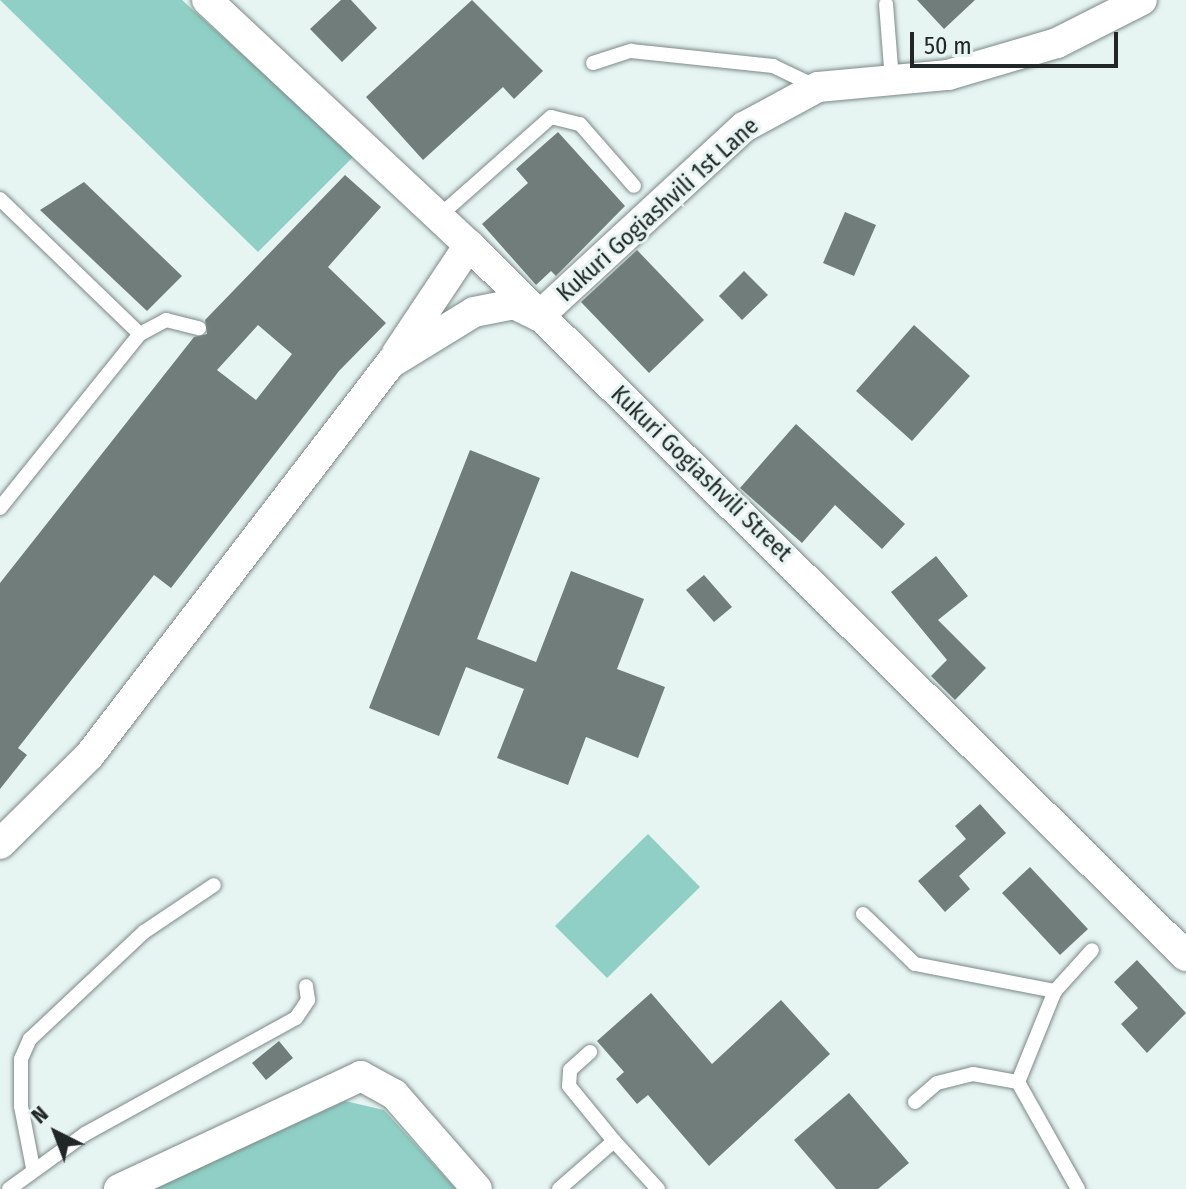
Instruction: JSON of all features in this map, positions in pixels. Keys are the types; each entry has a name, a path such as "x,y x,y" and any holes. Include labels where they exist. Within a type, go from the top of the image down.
{"street":[{"name":"Kukuri Gogiashvili Street","path":"207,0 469,245 1186,956"},
{"name":"Kukuri Gogiashvili 1st Lane","path":"539,316 744,127 818,87 948,75 1057,43 1142,0"},
{"path":"0,844 89,756 391,363 469,245"},
{"path":"391,363 474,312 514,304 539,316"},
{"path":"119,1189 361,1076 394,1094 477,1189"}],"lane":[{"path":"886,4 892,80"},
{"path":"593,63 613,52 647,52 773,66 818,87"},
{"path":"438,217 551,117 580,124 634,186"},
{"path":"0,199 140,334"},
{"path":"0,508 140,334 166,320 199,328"},
{"path":"33,1168 21,1106 21,1059 30,1039 144,932 214,885"},
{"path":"863,914 915,964 1055,991"},
{"path":"1018,1082 1055,991 1092,950"},
{"path":"9,1189 33,1168 296,1018 308,1000 306,986"},
{"path":"590,1052 570,1070 569,1086 658,1189"},
{"path":"915,1102 937,1083 973,1074 1018,1082"},
{"path":"1018,1082 1078,1189"},
{"path":"559,1189 614,1141"}],"green space":[{"path":"0,0 182,0 354,156 258,252"},
{"path":"648,834 700,887 607,978 555,926"},
{"path":"345,1101 384,1110 456,1189 153,1189"}],"building":[{"path":"341,0 351,0 377,28 342,62 310,29"},
{"path":"472,0 543,71 514,99 503,87 423,160 366,97"},
{"path":"917,0 975,0 944,29"},
{"path":"558,132 625,206 556,276 551,271 536,285 482,224 528,183 516,169"},
{"path":"345,175 381,207 328,267 386,323 339,371 171,588 154,575 18,748 27,755 0,789 0,583 194,337 207,334 205,320","holes":["258,325 292,354 256,400 217,370"]},
{"path":"84,182 182,276 147,311 40,210"},
{"path":"845,212 876,225 854,276 823,263"},
{"path":"637,250 704,320 649,373 581,302"},
{"path":"744,271 768,295 742,320 719,296"},
{"path":"914,325 970,376 912,441 856,391"},
{"path":"796,424 905,524 882,549 835,505 802,543 740,488"},
{"path":"470,450 540,478 477,639 536,662 571,571 644,599 617,669 665,687 638,758 586,737 568,785 497,758 524,689 466,667 439,736 369,708"},
{"path":"936,556 968,596 938,620 986,668 955,700 931,676 947,660 891,592"},
{"path":"704,575 732,607 714,622 686,590"},
{"path":"980,804 1006,833 959,876 970,889 945,912 918,881 966,839 955,826"},
{"path":"1030,867 1088,929 1060,955 1002,893"},
{"path":"1137,960 1186,1013 1147,1053 1121,1024 1138,1008 1114,982"},
{"path":"651,993 712,1064 781,1000 830,1054 709,1166 648,1095 637,1104 616,1079 624,1072 597,1041"},
{"path":"279,1041 293,1058 266,1080 252,1063"},
{"path":"849,1093 909,1163 878,1189 836,1189 794,1140"}]}
